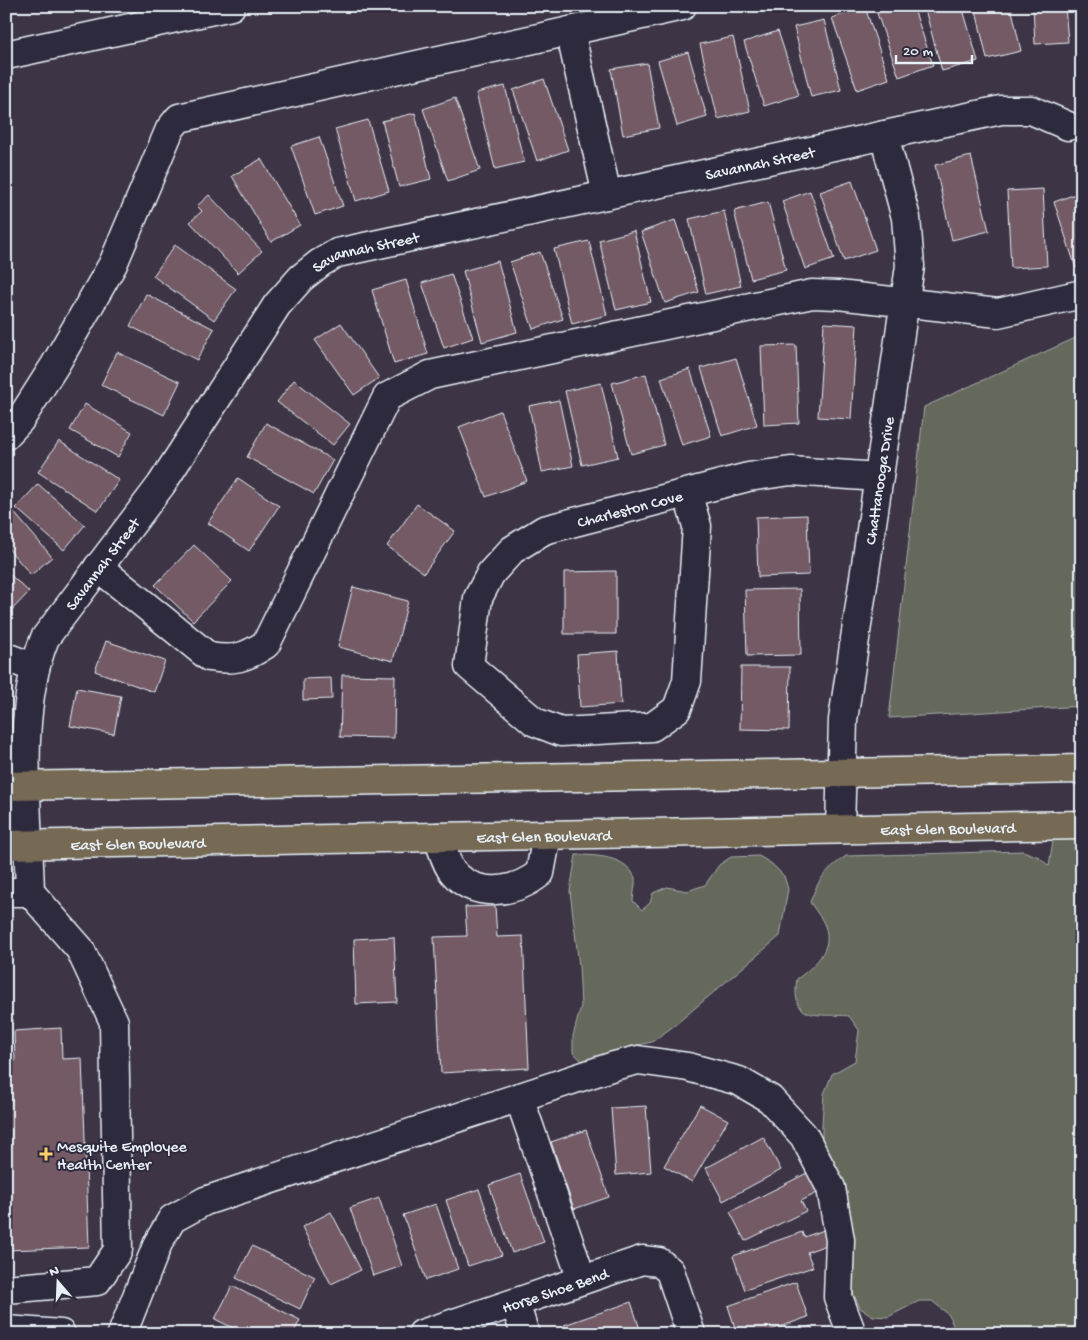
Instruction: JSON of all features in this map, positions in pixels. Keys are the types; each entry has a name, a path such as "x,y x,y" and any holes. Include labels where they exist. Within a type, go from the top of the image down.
{"main road":[{"path":"17,786 841,771 1082,769"},
{"name":"East Glen Boulevard","path":"18,845 1082,825"}],"street":[{"path":"6,55 231,6"},
{"path":"6,435 20,420 56,365 113,264 170,129 179,118 682,6"},
{"path":"570,31 606,195"},
{"name":"Savannah Street","path":"18,892 17,786 30,691 45,638 161,485 277,306 301,278 320,263 337,253 1001,110 1031,110 1068,126"},
{"name":"Chattanooga Drive","path":"840,829 843,720 910,266 906,218 884,134"},
{"path":"98,567 209,657 228,660 248,656 266,644 387,396 412,382 430,375 812,294 838,295 998,313 1082,294"},
{"name":"Charleston Cove","path":"688,493 697,526 687,681 678,709 652,727 561,732 535,722 469,666 478,598 491,572 512,550 544,530 748,477 791,471 880,477"},
{"path":"6,657 35,668"},
{"path":"438,837 452,871 467,885 496,892 526,884 540,873 547,835"},
{"path":"6,1289 97,1281 118,1250 114,1022 80,949 18,892"},
{"path":"122,1334 158,1243 172,1219 205,1201 614,1066 638,1060 688,1067 739,1080 770,1099 804,1136 831,1188 840,1240 838,1297 852,1334"},
{"path":"519,1097 582,1280"},
{"name":"Horse Shoe Bend","path":"422,1334 642,1260 659,1262 670,1271 692,1334"},
{"path":"515,1303 525,1334"},
{"path":"6,1330 61,1334"}],"green space":[{"path":"1082,335 1082,706 889,718 924,407"},
{"path":"1082,839 1082,1334 956,1334 949,1315 932,1301 919,1301 888,1317 873,1316 860,1308 854,1295 849,1270 851,1235 847,1201 828,1165 822,1143 824,1094 832,1074 855,1061 859,1030 849,1016 818,1015 803,1010 798,1003 796,993 797,979 820,957 827,943 825,926 810,902 813,894 824,876 846,856 1023,851 1039,857 1049,866 1053,840"},
{"path":"576,855 601,856 625,865 635,878 633,901 642,910 650,903 653,893 667,887 687,891 705,885 719,865 731,857 759,856 772,864 784,876 788,889 780,936 675,1025 652,1042 628,1047 596,1063 582,1061 573,1052 573,1036 581,1006 579,966 570,891"}],"building":[{"path":"896,6 913,6 933,65 899,77 877,13"},
{"path":"924,6 962,6 978,61 942,71"},
{"path":"975,6 1011,6 1021,51 987,59"},
{"path":"1033,6 1065,6 1068,42 1035,44"},
{"path":"865,7 889,79 857,90 832,18"},
{"path":"824,20 841,90 811,97 794,27"},
{"path":"778,31 799,95 764,106 744,42"},
{"path":"733,37 750,111 718,119 700,44"},
{"path":"688,52 707,117 677,126 658,61"},
{"path":"647,63 659,128 623,135 611,69"},
{"path":"544,79 568,150 537,161 513,90"},
{"path":"505,86 524,162 495,169 476,93"},
{"path":"455,98 480,170 448,181 423,109"},
{"path":"415,113 431,179 399,187 382,121"},
{"path":"368,120 389,191 356,201 335,129"},
{"path":"319,137 343,206 315,215 291,146"},
{"path":"971,156 989,231 952,240 935,165"},
{"path":"261,159 300,225 271,242 232,176"},
{"path":"852,181 876,250 844,261 820,192"},
{"path":"1043,189 1047,266 1011,268 1007,191"},
{"path":"810,191 834,259 805,269 782,201"},
{"path":"1081,192 1082,266 1076,268 1054,202"},
{"path":"209,195 262,251 238,273 190,222 202,211 197,206"},
{"path":"768,202 786,270 751,279 734,211"},
{"path":"724,211 741,286 706,294 689,219"},
{"path":"675,220 699,292 665,303 641,232"},
{"path":"634,231 651,302 616,310 599,240"},
{"path":"589,241 607,315 572,324 554,249"},
{"path":"175,245 236,289 214,320 153,276"},
{"path":"540,252 563,319 533,329 510,262"},
{"path":"498,261 517,332 482,342 463,271"},
{"path":"451,274 473,338 444,348 422,283"},
{"path":"406,280 428,354 394,364 372,290"},
{"path":"146,294 214,329 197,360 130,326"},
{"path":"341,323 379,378 354,395 315,340"},
{"path":"824,323 857,325 851,419 818,417"},
{"path":"796,345 799,423 764,425 761,346"},
{"path":"117,352 180,382 164,415 101,385"},
{"path":"736,358 757,425 722,436 701,368"},
{"path":"690,369 711,436 682,445 661,378"},
{"path":"646,374 664,445 631,454 612,383"},
{"path":"294,380 350,424 333,445 277,402"},
{"path":"601,383 618,457 582,465 565,391"},
{"path":"559,400 573,466 542,472 529,406"},
{"path":"85,404 132,432 118,457 70,430"},
{"path":"500,411 527,481 486,497 459,427"},
{"path":"266,423 333,460 314,494 247,457"},
{"path":"59,441 119,480 98,511 38,472"},
{"path":"238,478 279,506 249,551 208,523"},
{"path":"38,484 85,525 64,550 16,508"},
{"path":"417,504 455,531 424,573 387,546"},
{"path":"12,510 52,557 31,575 6,546 6,515"},
{"path":"807,515 809,575 758,577 756,517"},
{"path":"194,545 232,581 193,621 155,585"},
{"path":"6,571 29,592 7,615 6,614"},
{"path":"616,571 616,634 564,634 564,572"},
{"path":"353,587 408,601 393,661 338,647"},
{"path":"800,589 801,655 747,656 745,590"},
{"path":"106,641 165,661 154,692 95,671"},
{"path":"618,651 621,704 580,707 577,654"},
{"path":"741,667 790,667 789,730 740,729"},
{"path":"342,675 395,676 394,738 340,737"},
{"path":"331,678 332,699 303,700 303,679"},
{"path":"77,688 121,696 114,734 70,726"},
{"path":"495,906 497,937 523,936 529,1068 441,1073 434,937 467,936 465,907"},
{"path":"394,937 397,1002 356,1004 354,939"},
{"name":"Mesquite Employee Health Center","path":"61,1028 62,1059 82,1058 89,1247 6,1250 6,1062 15,1061 14,1031"},
{"path":"700,1105 728,1120 692,1182 664,1166"},
{"path":"646,1106 651,1172 616,1175 611,1108"},
{"path":"586,1130 609,1197 574,1209 551,1142"},
{"path":"763,1137 781,1170 723,1201 706,1168"},
{"path":"811,1171 821,1191 801,1201 806,1211 745,1241 730,1212"},
{"path":"520,1174 544,1242 512,1253 489,1185"},
{"path":"479,1189 502,1255 468,1266 446,1200"},
{"path":"379,1198 402,1266 373,1276 350,1208"},
{"path":"436,1204 458,1269 426,1280 403,1215"},
{"path":"331,1212 361,1270 331,1284 302,1227"},
{"path":"827,1229 832,1243 807,1252 813,1267 745,1290 733,1256 802,1232 804,1237"},
{"path":"252,1246 315,1277 300,1309 236,1278"},
{"path":"796,1282 808,1317 760,1334 737,1334 728,1306"},
{"path":"232,1286 300,1320 293,1334 245,1334 215,1319"},
{"path":"631,1302 641,1332 635,1334 567,1334 564,1325"},
{"path":"811,1326 814,1334 790,1334"}],"place":[{"name":"Mesquite Employee Health Center","path":"46,1154"}]}
